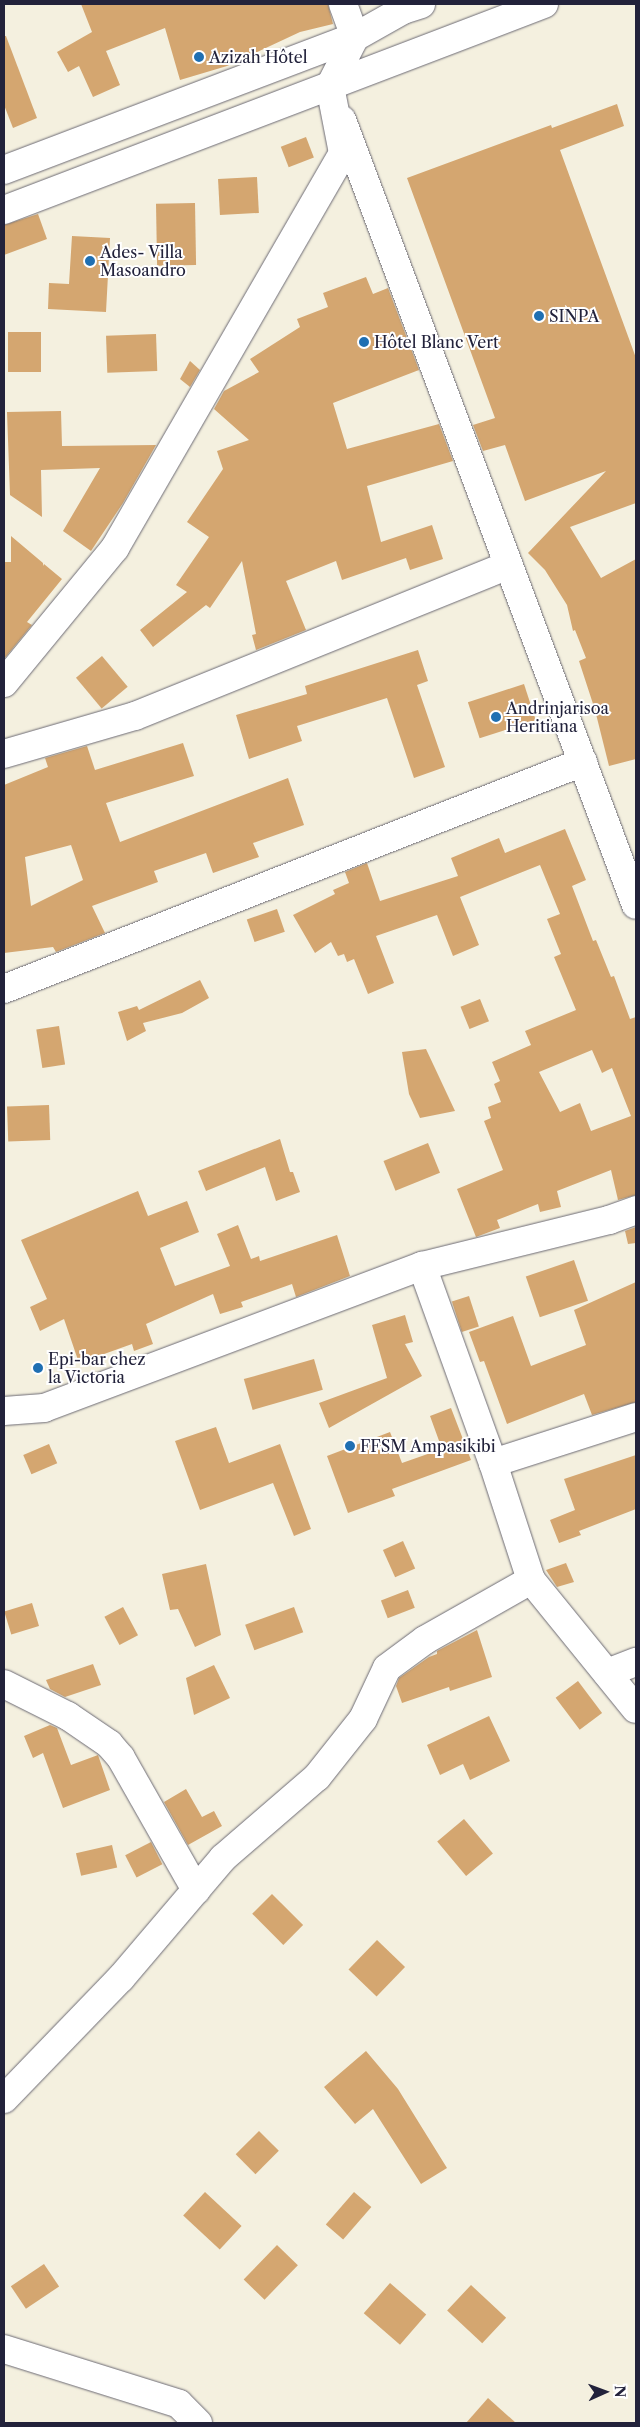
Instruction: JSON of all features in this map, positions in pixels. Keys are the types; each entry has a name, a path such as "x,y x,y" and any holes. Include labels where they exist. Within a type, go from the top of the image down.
{"street":[{"path":"4,683 115,548 342,153 330,86 355,37 343,4"},
{"path":"4,170 355,37 403,10 421,4"},
{"path":"4,210 544,4"},
{"path":"330,86 636,905"},
{"path":"4,754 135,716 509,565"},
{"path":"4,989 583,762"},
{"path":"4,1412 44,1408 422,1266 609,1220 636,1210"},
{"path":"422,1266 493,1463 531,1580 636,1708"},
{"path":"493,1463 636,1417"},
{"path":"4,2099 121,1978 224,1858 318,1777 364,1719 387,1668 425,1640 531,1580"},
{"path":"608,1673 636,1662"},
{"path":"4,1684 68,1716 109,1744 121,1758 196,1890"},
{"path":"4,2349 178,2404 198,2423"}],"building":[{"path":"81,4 328,4 333,24 300,32 227,66 180,80 165,28 106,51 120,85 93,97 79,66 68,72 57,52 92,32"},
{"path":"4,36 6,36 37,118 13,128 4,105"},
{"name":"SINPA","path":"617,104 624,126 560,150 636,358 636,503 570,527 601,578 636,559 636,759 609,766 595,710 579,661 586,658 575,630 573,631 567,605 545,570 528,553 606,471 525,501 505,445 483,451 473,425 495,418 407,178 551,125 552,128"},
{"path":"306,137 314,158 289,167 281,147"},
{"path":"257,177 259,213 220,215 218,179"},
{"path":"195,203 196,265 157,266 156,204"},
{"path":"38,214 47,239 4,255 4,225"},
{"name":"Ades- Villa Masoandro","path":"72,236 110,238 106,312 48,309 49,283 69,284"},
{"path":"366,277 373,294 388,288 419,370 333,403 347,449 439,424 453,461 367,486 381,542 432,525 443,559 410,570 406,558 342,580 336,561 286,581 306,630 256,650 252,635 256,634 242,561 210,608 206,605 153,647 140,630 187,592 176,585 209,537 187,522 223,469 217,451 249,440 214,409 224,391 259,372 250,359 300,327 297,319 328,307 323,293"},
{"path":"8,332 41,332 41,372 8,372"},
{"path":"156,334 157,371 107,373 106,336"},
{"path":"190,361 200,370 190,387 180,379"},
{"path":"61,411 62,446 156,445 123,503 91,551 63,531 100,468 41,470 42,517 10,495 7,412"},
{"path":"11,536 43,563 43,566 44,564 62,579 27,622 32,625 4,659 4,562 11,562"},
{"path":"418,650 428,681 417,685 445,767 414,778 387,698 297,726 302,741 249,759 236,715 307,694 305,686"},
{"path":"102,656 128,687 102,708 76,678"},
{"path":"524,684 536,720 480,738 468,702"},
{"path":"183,743 194,776 106,803 120,842 288,778 304,825 253,843 259,857 213,873 206,853 154,871 158,882 92,906 105,933 56,952 53,947 4,953 4,785 48,767 45,758 87,746 95,770","holes":["71,845 83,880 31,906 25,857"]},
{"path":"565,829 586,880 572,886 593,941 596,940 611,977 614,976 630,1019 636,1017 636,1195 618,1200 611,1170 557,1191 561,1207 540,1212 538,1204 497,1220 500,1228 476,1237 457,1189 503,1170 484,1121 491,1118 488,1107 501,1102 494,1084 500,1081 492,1062 531,1045 525,1031 576,1010 554,957 561,954 547,919 560,914 540,865 460,897 479,945 453,956 437,915 376,936 394,983 368,994 354,959 347,962 344,954 338,956 331,942 315,953 293,915 335,894 333,890 349,883 345,872 367,863 380,901 458,876 451,858 499,838 505,853","holes":["592,1050 602,1073 612,1068 631,1116 591,1131 580,1103 560,1112 539,1072"]},
{"path":"277,909 285,932 255,942 247,919"},
{"path":"200,980 209,998 182,1013 143,1023 146,1031 127,1041 118,1012 137,1006 139,1010"},
{"path":"480,999 489,1021 470,1029 461,1007"},
{"path":"59,1026 65,1065 42,1068 36,1030"},
{"path":"426,1049 455,1111 420,1118 409,1094 402,1052"},
{"path":"49,1105 50,1140 8,1141 7,1106"},
{"path":"280,1139 290,1172 293,1172 300,1192 276,1201 265,1167 206,1191 198,1171"},
{"path":"428,1143 440,1173 395,1191 383,1161"},
{"path":"138,1191 148,1216 187,1201 199,1232 160,1248 175,1286 230,1266 217,1234 238,1225 251,1259 259,1256 260,1261 337,1235 350,1276 296,1297 292,1284 241,1302 243,1307 220,1314 213,1294 146,1324 153,1344 134,1351 132,1344 79,1363 64,1319 40,1331 30,1307 47,1299 21,1240"},
{"path":"636,1227 636,1243 628,1244 625,1231"},
{"path":"574,1260 588,1301 540,1317 526,1277"},
{"path":"636,1282 636,1402 592,1415 584,1394 507,1424 484,1361 480,1362 469,1332 513,1316 531,1366 586,1345 574,1310"},
{"path":"469,1296 479,1326 462,1332 452,1302"},
{"path":"405,1315 413,1342 405,1344 422,1376 329,1428 319,1403 387,1378 372,1325"},
{"path":"314,1359 323,1390 253,1410 244,1379"},
{"path":"451,1408 471,1460 392,1489 395,1496 348,1513 327,1456 390,1432 402,1463 442,1449 430,1416"},
{"path":"216,1427 229,1463 280,1444 311,1529 294,1536 273,1483 200,1510 175,1441"},
{"path":"49,1444 57,1463 31,1474 23,1455"},
{"path":"636,1455 636,1509 579,1531 581,1535 559,1543 550,1520 575,1510 564,1479"},
{"path":"403,1541 415,1568 395,1577 383,1550"},
{"path":"566,1563 574,1582 557,1587 546,1570"},
{"path":"206,1564 221,1635 195,1647 178,1609 170,1610 162,1574"},
{"path":"408,1590 415,1608 388,1618 381,1600"},
{"path":"32,1603 39,1626 11,1634 4,1611"},
{"path":"123,1607 138,1635 119,1645 104,1617"},
{"path":"294,1607 303,1632 254,1650 245,1625"},
{"path":"477,1630 492,1677 450,1691 449,1687 402,1703 396,1686 399,1678 429,1657 437,1654 437,1651"},
{"path":"93,1664 101,1685 65,1697 50,1689 46,1680"},
{"path":"214,1665 230,1698 194,1715 186,1678"},
{"path":"578,1681 602,1713 580,1730 556,1698"},
{"path":"489,1716 510,1761 470,1780 463,1764 440,1775 427,1745"},
{"path":"50,1725 57,1728 71,1765 98,1755 110,1790 63,1808 43,1753 33,1758 24,1736"},
{"path":"186,1789 202,1817 214,1811 222,1826 188,1845 164,1802"},
{"path":"464,1819 493,1853 466,1876 437,1841"},
{"path":"151,1842 162,1864 137,1877 125,1855"},
{"path":"112,1845 117,1867 81,1876 76,1853"},
{"path":"272,1894 303,1925 283,1945 252,1914"},
{"path":"377,1940 405,1967 377,1997 349,1969"},
{"path":"366,2051 398,2089 447,2168 421,2184 373,2109 355,2124 324,2087"},
{"path":"259,2131 279,2151 255,2174 236,2154"},
{"path":"205,2192 242,2226 220,2250 183,2215"},
{"path":"354,2192 371,2207 343,2240 326,2224"},
{"path":"277,2245 298,2265 265,2300 244,2280"},
{"path":"44,2264 59,2286 26,2309 11,2286"},
{"path":"390,2283 426,2314 400,2345 364,2313"},
{"path":"471,2285 506,2318 482,2343 447,2311"},
{"path":"488,2398 516,2423 466,2423"}],"place":[{"name":"Azizah Hôtel","path":"199,57"},
{"name":"Ades- Villa Masoandro","path":"90,261"},
{"name":"SINPA","path":"539,316"},
{"name":"Hôtel Blanc Vert","path":"364,342"},
{"name":"Andrinjarisoa Heritiana","path":"496,717"},
{"name":"Epi-bar chez la Victoria","path":"38,1368"},
{"name":"FFSM Ampasikibi","path":"350,1446"}]}
